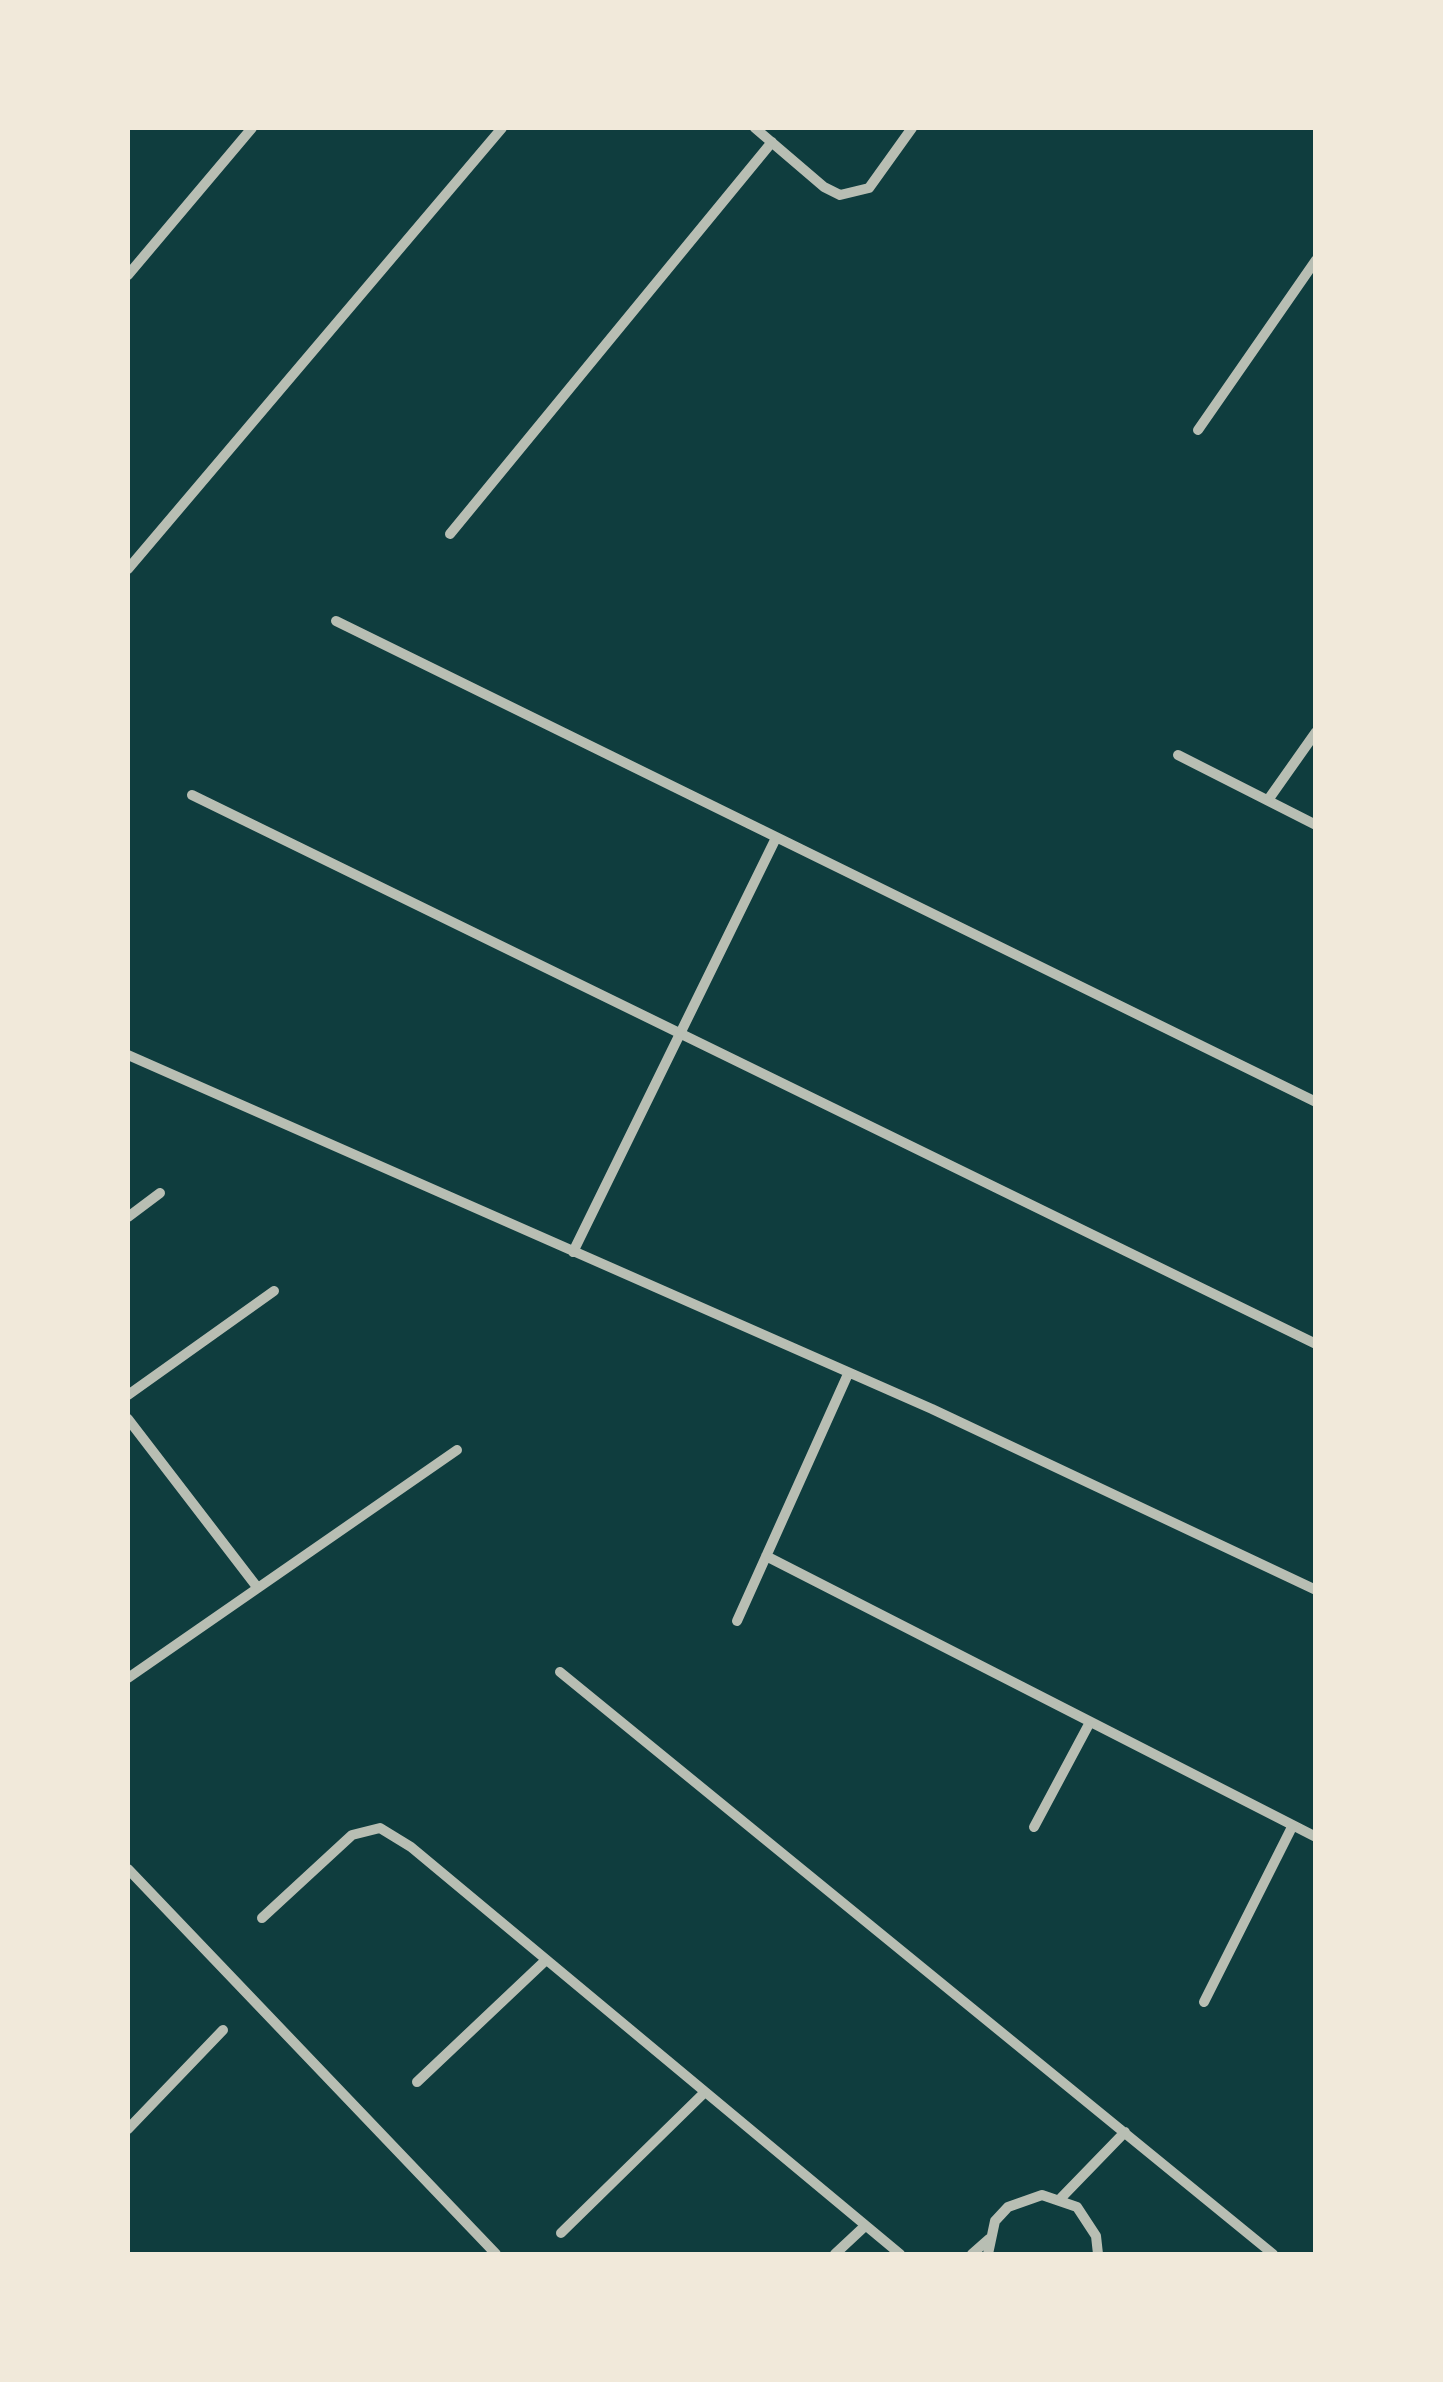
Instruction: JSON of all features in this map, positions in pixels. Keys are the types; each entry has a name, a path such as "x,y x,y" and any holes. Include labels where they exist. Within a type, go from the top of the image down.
{"street":[{"path":"128,275 252,128"},
{"path":"128,569 502,128"},
{"path":"755,128 824,187 840,195 869,188 912,128"},
{"path":"450,534 772,142"},
{"path":"1198,430 1316,260"},
{"path":"336,622 774,840 1316,1102"},
{"path":"1268,800 1316,732"},
{"path":"1178,755 1316,824"},
{"path":"192,794 1316,1344"},
{"path":"573,1252 774,840"},
{"path":"128,1055 848,1374 1316,1590"},
{"path":"128,1217 160,1193"},
{"path":"128,1395 274,1291"},
{"path":"737,1621 848,1374"},
{"path":"128,1419 257,1586"},
{"path":"128,1678 457,1450"},
{"path":"766,1556 1316,1837"},
{"path":"560,1672 1274,2254"},
{"path":"1034,1827 1089,1724"},
{"path":"1204,2002 1292,1827"},
{"path":"262,1918 352,1835 380,1828 411,1846 900,2254"},
{"path":"128,1869 496,2254"},
{"path":"417,2082 546,1960"},
{"path":"128,2128 224,2030"},
{"path":"562,2233 705,2092"},
{"path":"1061,2198 1125,2132"},
{"path":"988,2254 995,2221 1008,2207 1024,2198 1061,2198 1089,2220 1098,2254"},
{"path":"835,2254 865,2226"},
{"path":"972,2254 989,2239"}]}
